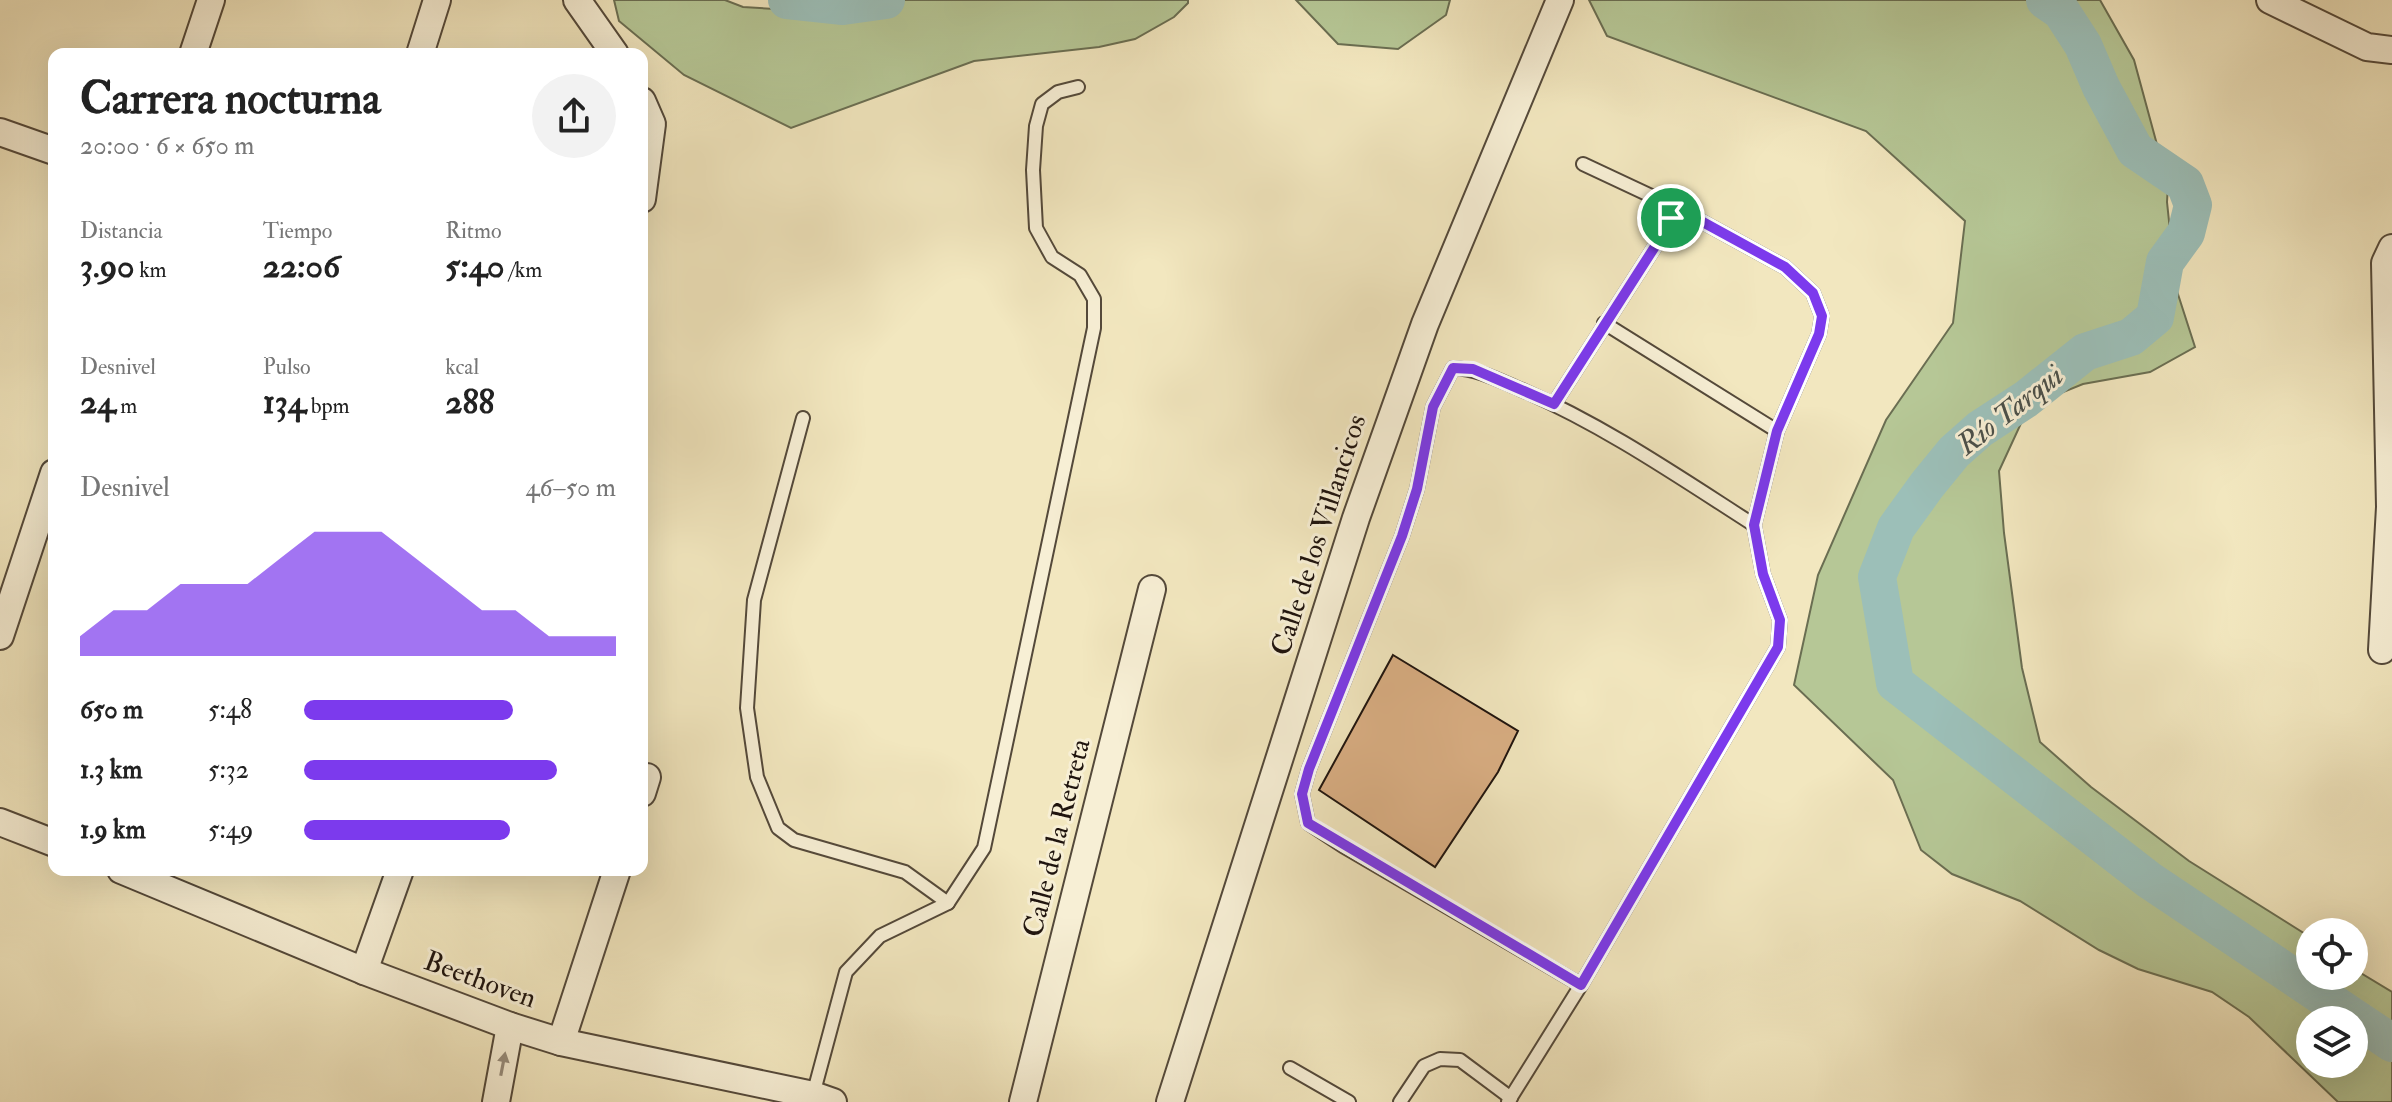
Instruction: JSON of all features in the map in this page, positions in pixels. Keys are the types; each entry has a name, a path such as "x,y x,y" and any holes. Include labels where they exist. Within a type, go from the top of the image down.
{"street":[{"path":"195,48 211,0"},
{"path":"422,48 437,0"},
{"path":"577,0 611,48"},
{"name":"Calle de los Villancicos","path":"1170,1102 1361,503 1425,324 1560,0"},
{"path":"2270,0 2367,47 2392,50"},
{"path":"648,115 652,124 648,154"},
{"path":"0,132 48,149"},
{"path":"2382,650 2390,507 2385,263 2392,248"},
{"path":"0,636 48,491"},
{"name":"Calle de la Retreta","path":"1023,1102 1152,589"},
{"path":"0,822 48,841"},
{"path":"364,971 398,876"},
{"path":"561,1042 615,876"},
{"name":"Beethoven","path":"159,877 364,971 510,1026 561,1042 819,1100"},
{"path":"496,1102 510,1026"}],"lane":[{"path":"819,1100 846,972 880,936 948,903 984,848 1094,328 1094,299 1080,275 1052,257 1036,228 1033,170 1036,126 1042,104 1058,92 1078,87"},
{"path":"1400,1102 1424,1066 1440,1059 1460,1060 1510,1100 1581,985 1778,647 1780,620 1763,574 1754,525 1777,431 1819,334 1822,316 1813,293 1785,267 1679,209 1583,164"},
{"path":"1554,404 1679,209"},
{"path":"1604,323 1777,431"},
{"path":"1581,985 1308,823 1302,794 1309,769 1402,536 1417,489 1433,407 1453,368 1473,369 1554,404 1614,435 1754,525"},
{"path":"803,418 754,600 747,708 757,777 778,828 794,840 905,872 948,903"},
{"path":"1290,1068 1349,1102"}],"green space":[{"path":"614,0 725,0 743,7 825,12 842,0 1188,0 1188,3 1174,17 1135,39 1099,47 974,61 791,128 684,75 619,21"},
{"path":"1296,0 1450,0 1446,15 1398,49 1338,44"},
{"path":"1589,0 2100,0 2134,60 2168,185 2176,288 2195,347 2150,372 2083,384 2029,406 1999,471 2022,668 2040,742 2091,787 2189,861 2296,928 2296,990 2368,990 2368,977 2392,992 2392,1102 2338,1102 2313,1078 2368,1078 2368,1006 2296,1006 2296,1062 2249,1017 2212,992 2138,969 2099,950 2020,901 1952,874 1921,850 1893,780 1794,685 1818,575 1886,420 1953,323 1965,221 1866,131 1607,36"}],"building":[{"path":"1393,655 1518,731 1498,772 1435,867 1319,790"}],"waterway":[{"path":"787,0 843,6 886,0"},
{"name":"Río Tarqui","path":"2045,0 2061,11 2083,45 2101,87 2135,150 2185,184 2193,205 2186,233 2165,262 2155,317 2131,337 2085,352 2026,399 1980,429 1954,452 1896,528 1877,577 1895,683 2149,880 2392,1043"}],"route":[{"path":"1679,209 1785,267 1813,293 1822,316 1819,334 1777,431 1754,525 1763,574 1780,620 1778,647 1581,985 1308,823 1302,794 1309,769 1402,536 1417,489 1433,407 1453,368 1473,369 1554,404 1671,218 1679,209"}]}
